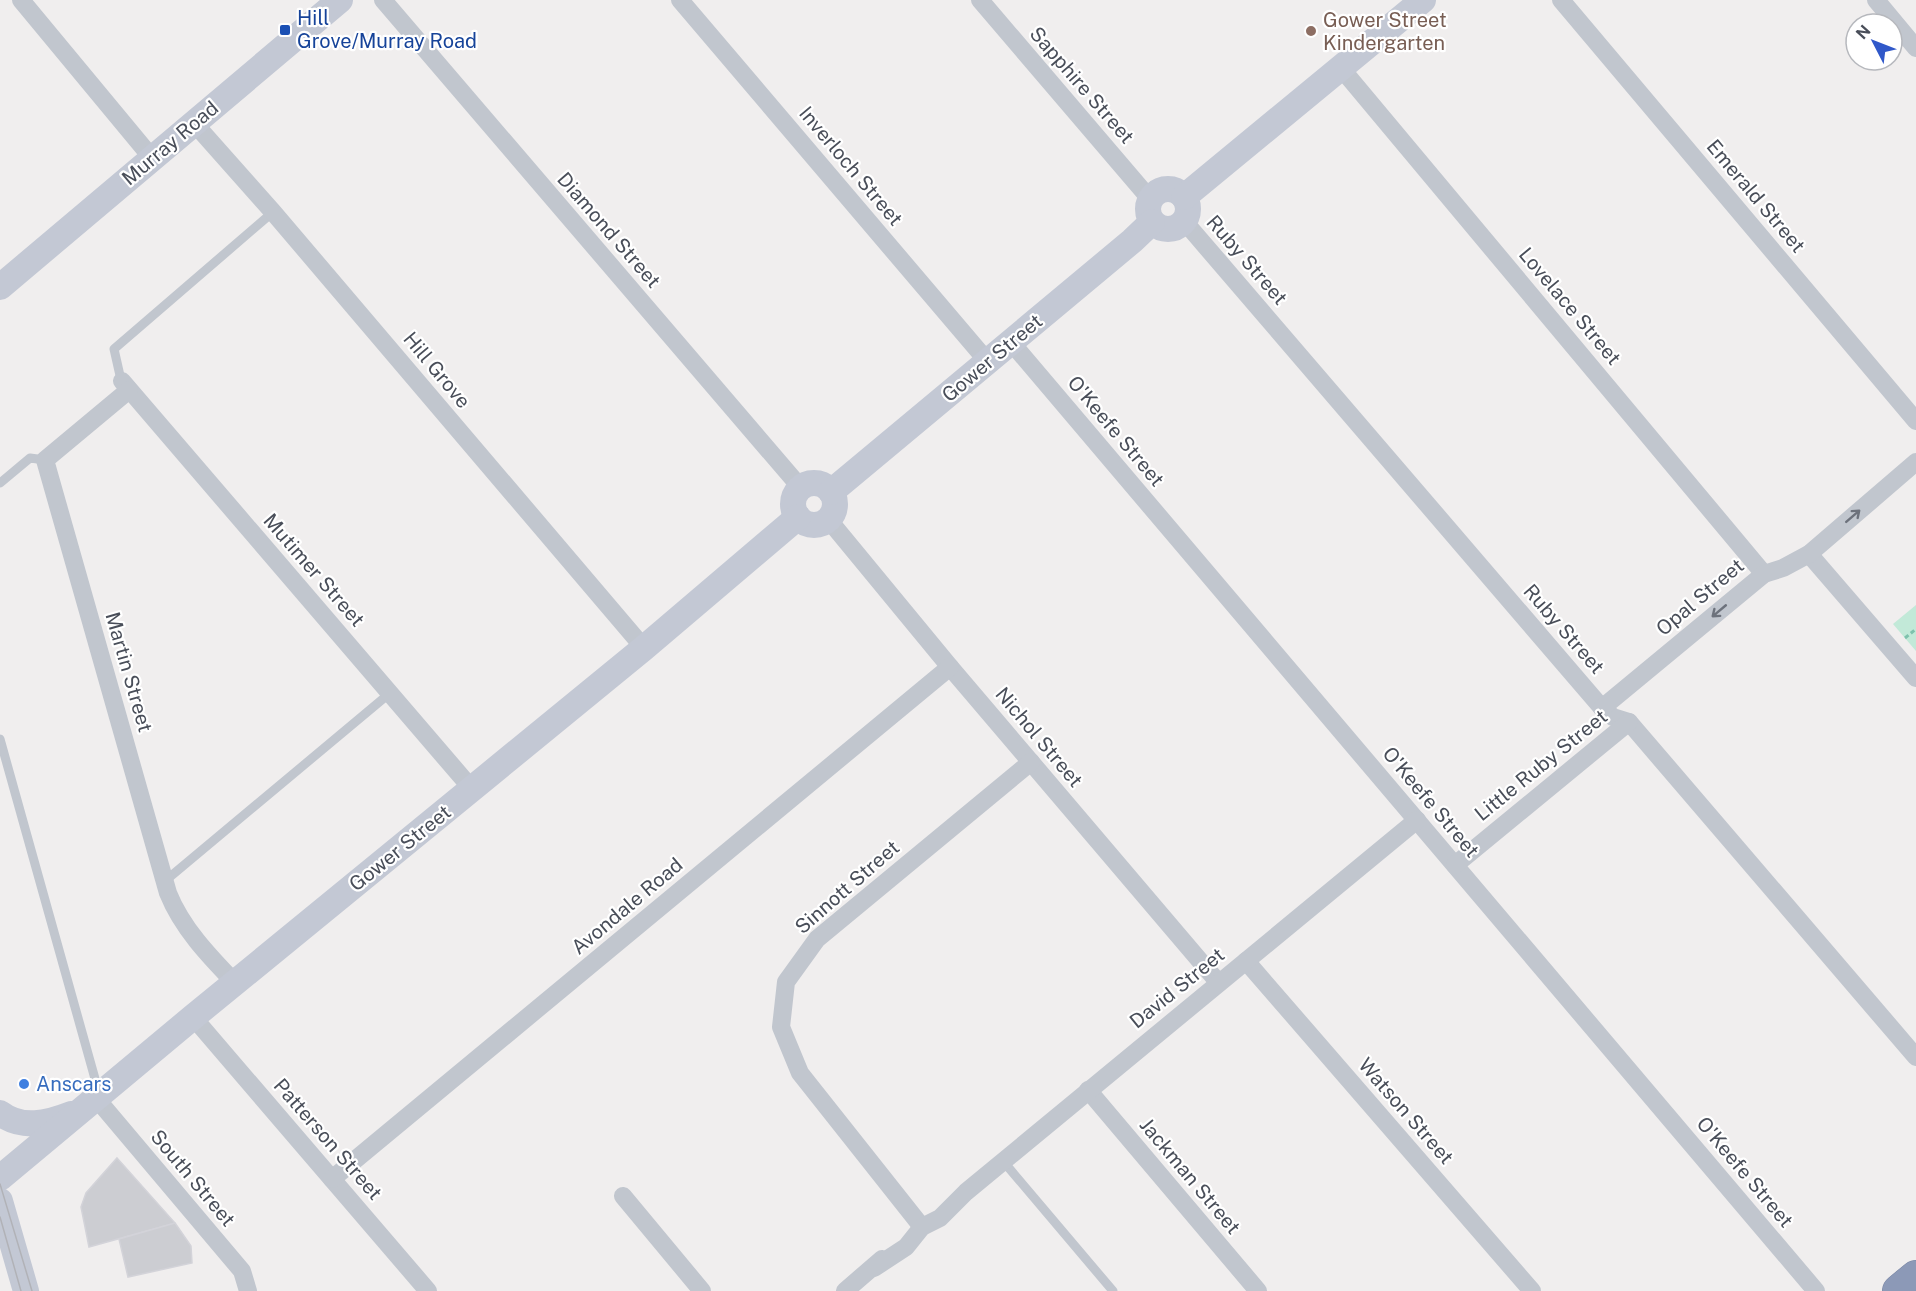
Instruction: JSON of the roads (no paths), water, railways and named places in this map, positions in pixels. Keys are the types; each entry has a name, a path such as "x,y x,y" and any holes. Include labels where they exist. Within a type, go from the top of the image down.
{"highway":[{"path":"1899,1291 1916,1277"}],"street":[{"path":"21,0 152,158"},
{"name":"Murray Road","path":"0,287 340,0"},
{"name":"Diamond Street","path":"383,0 801,488"},
{"name":"Inverloch Street","path":"680,0 988,362"},
{"name":"Sapphire Street","path":"980,0 1151,210"},
{"path":"1184,209 1179,192 1171,189 1156,192 1151,210 1165,229 1179,226 1184,209 1341,68 1423,0"},
{"name":"Emerald Street","path":"1561,0 1916,421"},
{"path":"1875,0 1916,48"},
{"name":"Lovelace Street","path":"1341,68 1764,574"},
{"name":"Hill Grove","path":"194,123 273,212 644,648"},
{"name":"Ruby Street","path":"1184,209 1602,708 1613,717 1629,722 1916,1057"},
{"name":"Gower Street","path":"831,492 1011,342 1151,210"},
{"name":"O'Keefe Street","path":"1011,342 1816,1291"},
{"path":"45,460 125,385"},
{"name":"Mutimer Street","path":"125,385 472,789"},
{"name":"Martin Street","path":"45,460 165,881 175,909 187,927 235,983"},
{"name":"Opal Street","path":"1602,708 1764,574 1783,568 1809,554 1916,462"},
{"path":"809,484 818,484 825,486 831,492 835,505 828,519 812,525 798,517 793,503 801,488 809,484"},
{"name":"Gower Street","path":"0,1178 644,648 798,517"},
{"name":"Nichol Street","path":"828,519 1030,762 1218,982"},
{"path":"1809,554 1916,678"},
{"name":"Avondale Road","path":"332,1179 950,667"},
{"name":"Little Ruby Street","path":"1455,865 1629,722"},
{"name":"Sinnott Street","path":"919,1223 800,1073 782,1027 786,982 816,939 1030,762"},
{"name":"David Street","path":"845,1291 906,1247 919,1223 940,1218 966,1191 1417,820"},
{"name":"Watson Street","path":"1246,961 1532,1291"},
{"name":"Patterson Street","path":"193,1017 428,1291"},
{"name":"Jackman Street","path":"1088,1090 1258,1291"},
{"path":"0,1113 26,1124 38,1123 53,1120 93,1101"},
{"name":"South Street","path":"93,1101 242,1271 248,1291"},
{"path":"623,1196 702,1291"},
{"path":"0,1201 26,1291"}],"lane":[{"path":"125,385 114,349 273,212"},
{"path":"0,483 30,458 45,460"},
{"path":"165,881 390,693"},
{"path":"0,739 93,1101"},
{"path":"1003,1161 1113,1291"}],"tram line":[{"path":"0,1184 32,1291"},
{"path":"0,1217 21,1291"}],"place":[{"name":"Hill Grove/Murray Road","path":"285,30"},
{"name":"Gower Street Kindergarten","path":"1311,31"},
{"name":"Anscars","path":"24,1084"}]}
